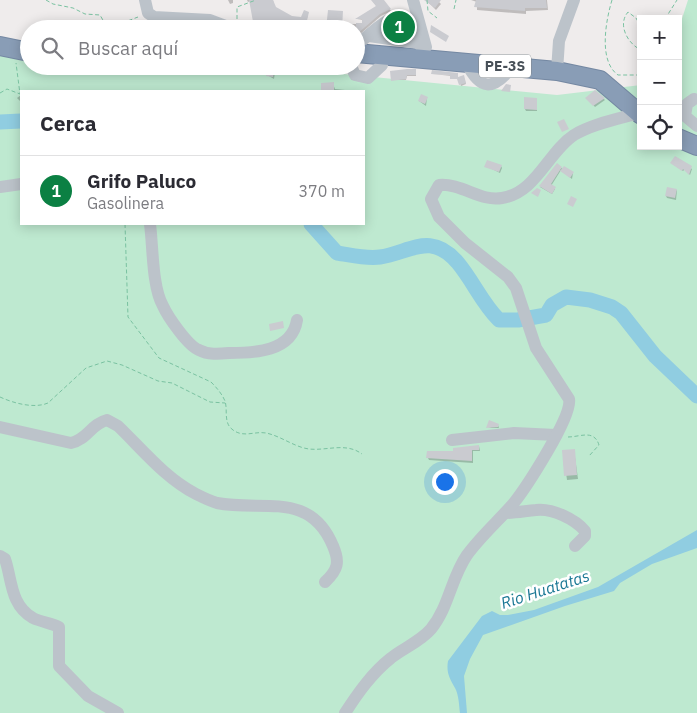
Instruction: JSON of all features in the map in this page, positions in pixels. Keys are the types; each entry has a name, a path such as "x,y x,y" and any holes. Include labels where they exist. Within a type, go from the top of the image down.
{"highway":[{"path":"0,46 20,50"},
{"name":"PE-3S","path":"365,54 557,71 600,80 637,111"},
{"path":"682,140 696,149"}],"street":[{"path":"144,0 148,13 154,17 202,20"},
{"path":"413,0 429,60"},
{"path":"557,71 559,41 574,0"},
{"path":"365,39 390,18 398,16 407,20 429,60"},
{"path":"369,36 418,43"},
{"path":"355,75 368,78 376,73 382,65 384,56"},
{"path":"694,99 687,104 685,116 697,126"},
{"path":"345,713 383,664 430,630 445,607 460,566 468,553 523,490 569,413 570,404 536,348 516,288 508,277 476,254 439,217 431,200 435,190 439,185 446,185 486,198 510,197 520,192 541,172 572,136 585,129 637,115"},
{"path":"0,187 20,184"},
{"path":"150,225 157,282 162,305 196,350 207,353 270,350 292,335 297,320"},
{"path":"0,428 71,443 83,440 99,422 107,420 118,426 176,483 196,494 216,503 273,504 303,510 321,524 336,552 338,565 335,573 325,582"},
{"path":"452,440 514,434 556,435"},
{"path":"504,513 521,513 536,510 564,516 585,531 585,536 575,546"},
{"path":"0,556 4,558 13,592 24,610 35,619 59,627 59,666 88,696 118,713"}],"path":[{"path":"46,0 53,4 74,8 85,14 100,15 103,20"},
{"path":"236,20 237,7 256,0"},
{"path":"427,0 428,11 437,18"},
{"path":"454,9 456,0"},
{"path":"612,0 606,49 609,64 618,75 637,75"},
{"path":"668,15 677,0"},
{"path":"637,21 632,13 628,12 624,20 625,32 629,43 637,48"},
{"path":"130,20 148,13"},
{"path":"0,93 6,89 20,94 16,61 20,58"},
{"path":"125,225 128,317 159,358 211,382 226,403 227,422 232,430 248,436 265,433 295,446 311,449 350,447 362,454"},
{"path":"0,397 18,404 42,406 48,403 86,368 107,361 122,365 158,381 172,383 210,402 226,403"},
{"path":"556,435 571,437 591,435 595,437 599,445 596,451 589,456"}],"green space":[{"path":"688,0 697,0 697,713 0,713 0,50 20,53 20,75 354,75 557,95 637,85 637,150 682,150 682,19"}],"water":[{"path":"697,530 697,548 652,564 620,583 614,591 483,635 470,659 464,676 467,713 460,713 457,694 448,672 448,661 482,616 492,611 500,615 508,615 534,610 598,587"}],"building":[{"path":"249,0 273,0 276,7 292,16 301,17 304,10 309,12 307,20 253,20"},
{"path":"371,0 384,0 391,9 380,14 365,27 365,20 355,19 376,6"},
{"path":"424,0 441,0 435,8"},
{"path":"476,0 546,0 547,8 525,8 525,11 474,7"},
{"path":"328,10 343,11 342,20 327,20"},
{"path":"431,25 449,36 446,42 430,32"},
{"path":"395,26 403,28 402,33 394,31"},
{"path":"416,69 416,75 407,75 406,79 391,81 390,71"},
{"path":"432,70 458,73 458,77 464,75 466,83 459,85 457,79 450,79 450,75 431,74"},
{"path":"334,82 334,90 321,90 321,83"},
{"path":"506,84 511,85 510,92 501,91"},
{"path":"595,90 605,98 593,106 585,98"},
{"path":"421,94 428,97 425,104 418,101"},
{"path":"524,97 537,98 537,110 524,109"},
{"path":"564,119 569,129 562,132 557,122"},
{"path":"675,156 692,166 689,175 683,169 682,171 670,163"},
{"path":"487,160 502,165 499,172 484,167"},
{"path":"557,163 562,167 551,184 556,187 552,194 539,186"},
{"path":"564,166 574,172 570,178 560,171"},
{"path":"667,187 677,189 675,198 665,196"},
{"path":"537,188 541,190 538,197 531,193"},
{"path":"571,196 577,199 573,207 567,204"},
{"path":"283,321 284,328 270,331 269,324"},
{"path":"489,420 499,424 498,427 486,428"},
{"path":"479,445 479,450 472,450 472,461 426,458 427,451 453,451 453,448"},
{"path":"575,449 577,475 564,476 562,450"}],"waterway":[{"path":"0,122 20,121"},
{"path":"312,225 337,253 380,257 421,246 439,248 448,253 458,263 499,320 518,320 546,315 552,305 566,297 590,300 612,307 621,313 655,356 697,396"}],"place":[{"name":"Grifo Paluco","path":"399,27"}],"water label":[{"name":"Rio Huatatas","path":"545,589"}]}
